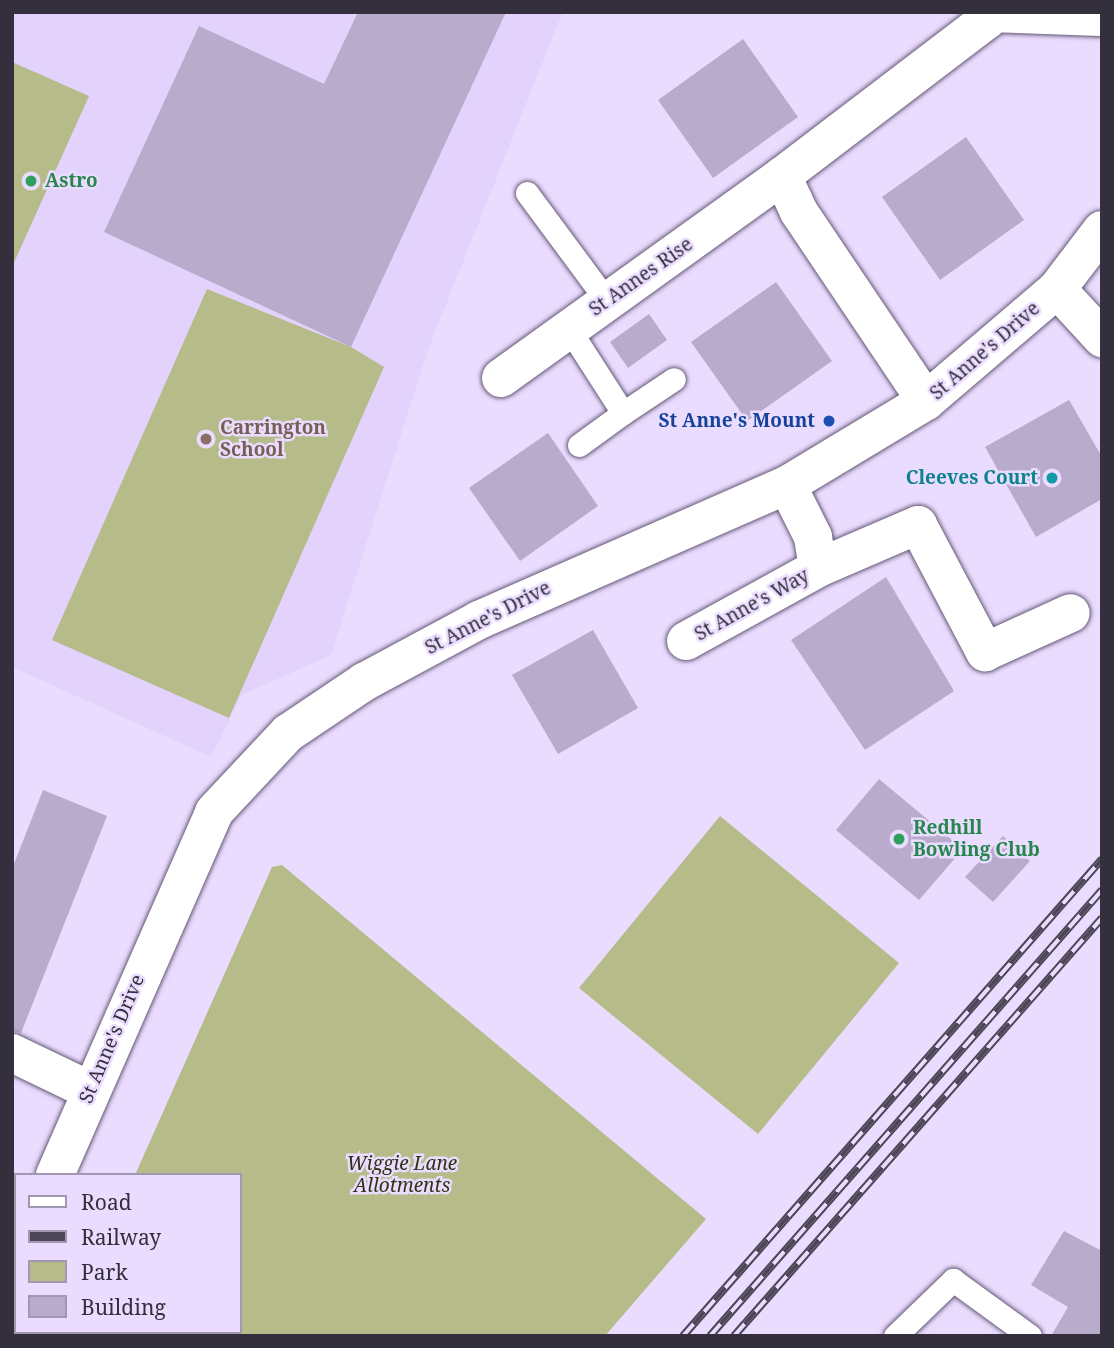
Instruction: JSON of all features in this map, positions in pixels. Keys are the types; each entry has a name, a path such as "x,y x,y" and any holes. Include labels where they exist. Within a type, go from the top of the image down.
{"street":[{"name":"St Annes Rise","path":"501,378 782,176 986,16"},
{"path":"782,176 799,212 926,401"},
{"name":"St Anne's Drive","path":"56,1173 214,812 288,733 364,682 479,620 787,485 926,401 1057,289 1102,230"},
{"path":"1057,289 1102,338"},
{"name":"St Anne's Way","path":"787,485 813,537 818,568"},
{"name":"St Anne's Way","path":"686,641 818,568 918,525 985,652 1071,613"},
{"path":"12,1054 91,1091"}],"lane":[{"path":"986,16 1102,24"},
{"path":"527,193 607,301"},
{"path":"569,329 623,413"},
{"path":"579,445 674,379"},
{"path":"895,1336 953,1280 1030,1336"}],"shaded area":[{"name":"Carrington School","path":"12,12 563,12 429,347 331,655 242,695 211,757 12,667"}],"green space":[{"name":"Astro","path":"12,62 89,96 12,267"},
{"path":"207,289 351,347 384,367 229,718 52,640"},
{"path":"720,816 899,963 758,1134 579,988"},
{"name":"Wiggie Lane Allotments","path":"282,865 706,1219 605,1336 61,1336 242,1334 242,1173 136,1173 272,867"}],"building":[{"path":"358,12 506,12 351,347 104,232 199,26 324,84"},
{"path":"743,39 798,117 713,178 658,100"},
{"path":"966,137 1024,220 940,280 882,197"},
{"path":"776,282 832,361 747,421 691,342"},
{"path":"649,314 667,340 628,368 610,342"},
{"name":"Cleeves Court","path":"1069,400 1102,457 1102,499 1036,537 985,447"},
{"path":"548,433 598,506 520,561 469,488"},
{"path":"886,577 954,691 865,750 791,640"},
{"path":"593,630 638,708 558,754 512,675"},
{"name":"Redhill Bowling Club","path":"879,779 963,849 919,900 836,830"},
{"path":"43,790 107,816 21,1033 12,1031 12,869"},
{"path":"1003,836 1030,861 993,902 965,877"},
{"path":"1064,1231 1102,1251 1102,1336 1051,1336 1068,1307 1031,1285"}],"railway":[{"path":"683,1336 1102,859"},
{"path":"710,1336 1102,890"},
{"path":"734,1336 1102,918"}],"place":[{"name":"Astro","path":"31,181"},
{"name":"St Anne's Mount","path":"829,421"},
{"name":"Carrington School","path":"206,439"},
{"name":"Cleeves Court","path":"1052,478"},
{"name":"Redhill Bowling Club","path":"899,839"}]}
